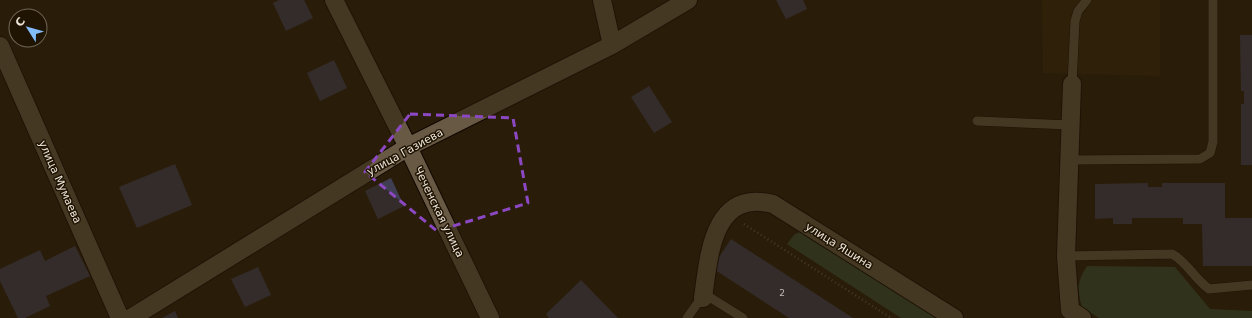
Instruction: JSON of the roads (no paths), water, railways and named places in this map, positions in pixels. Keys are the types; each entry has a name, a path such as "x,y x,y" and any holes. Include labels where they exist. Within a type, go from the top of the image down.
{"street":[{"name":"Чеченская улица","path":"334,0 408,147 490,318"},
{"path":"602,0 612,45"},
{"name":"улица Газиева","path":"131,318 408,147 612,45 688,0"},
{"name":"улица Мумаева","path":"0,46 120,318"},
{"path":"1072,84 1066,256 1070,310 1082,318"},
{"name":"улица Яшина","path":"703,298 710,250 731,220 735,207 749,202 761,201 773,204 954,318"}],"lane":[{"path":"1072,84 1075,21 1078,11 1087,0"},
{"path":"1070,160 1200,159 1210,153 1213,142 1213,0"},
{"path":"977,121 1070,125"},
{"path":"1066,256 1172,254 1181,258 1198,281 1209,289 1252,285"},
{"path":"688,318 703,298 711,298 743,318"}]}
